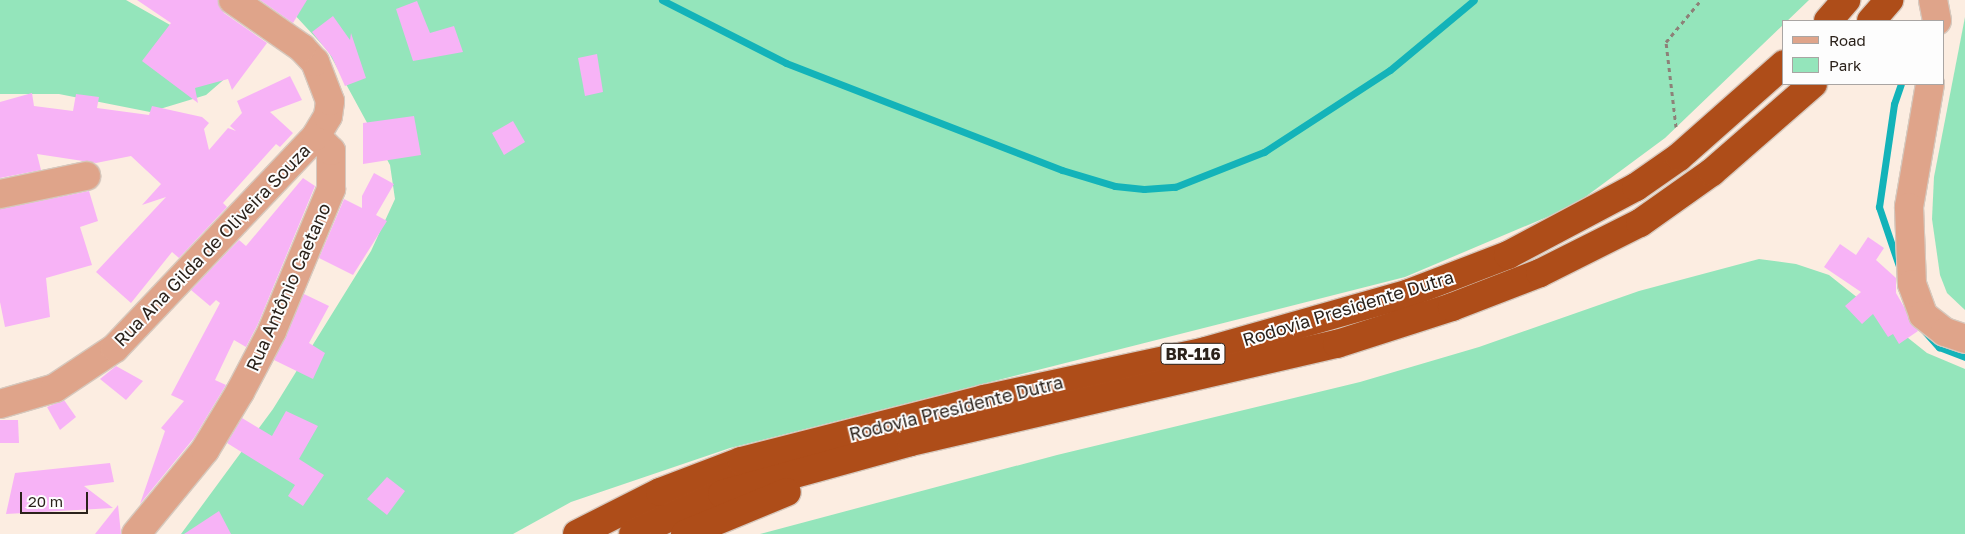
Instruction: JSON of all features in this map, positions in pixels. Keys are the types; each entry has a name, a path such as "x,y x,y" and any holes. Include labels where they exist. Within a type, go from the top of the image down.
{"highway":[{"path":"1829,20 1846,0"},
{"path":"1873,20 1889,0"},
{"name":"Rodovia Presidente Dutra","path":"577,534 660,492 741,461 984,398 1206,351 1409,293 1525,246 1636,187 1679,157 1775,73"},
{"name":"Rodovia Presidente Dutra","path":"633,534 722,494 856,457 1337,344 1452,307 1540,273 1640,223 1712,172 1791,106 1812,85"},
{"path":"685,534 792,490 856,457"}],"street":[{"path":"233,0 298,44 315,62 330,101 328,116 316,136"},
{"path":"1930,85 1909,207 1912,284 1923,315 1945,332 1965,339"},
{"name":"Rua Ana Gilda de Oliveira Souza","path":"0,404 54,388 115,348 316,136"},
{"name":"Rua Antônio Caetano","path":"136,534 204,450 272,331 331,189 331,151 316,136"},
{"path":"0,194 86,176"}],"path":[{"path":"1679,157 1666,42 1701,0"}],"green space":[{"path":"0,0 126,0 202,43 228,76 206,95 150,112 59,94 0,94"},
{"path":"281,0 1809,0 1788,20 1782,20 1782,26 1665,138 1573,206 1405,277 730,448 571,502 513,534 181,534 273,409 371,251 395,199 390,165 328,51"},
{"path":"1965,17 1965,310 1947,293 1940,275 1932,219 1934,177"},
{"path":"1759,259 1796,264 1829,275 1927,353 1965,369 1965,534 760,534 1057,455 1360,382 1479,347 1639,291"}],"building":[{"path":"137,0 218,0 224,13 267,43 232,90 228,79 195,88 198,103 142,61 171,23"},
{"path":"260,0 307,0 293,23"},
{"path":"417,1 430,33 454,26 463,52 413,61 396,9"},
{"path":"333,16 350,40 351,33 366,78 345,86 332,57 312,32"},
{"path":"597,54 603,92 585,96 578,58"},
{"path":"290,76 302,100 270,112 293,133 280,147 276,144 223,203 227,207 179,258 172,252 131,303 96,272 166,197 142,205 161,184 131,156 96,163 37,154 41,170 0,178 0,102 32,93 34,106 73,111 76,94 99,97 97,108 149,115 152,106 202,117 209,123 204,129 209,150 228,128 236,131 230,126 242,113 237,101"},
{"path":"414,116 421,155 363,164 363,123"},
{"path":"513,121 525,142 504,155 492,133"},
{"path":"374,173 394,184 376,215 387,221 353,275 319,258 344,199 362,208 362,196"},
{"path":"303,178 315,186 258,324 246,347 234,340 215,380 226,385 194,438 140,504 165,431 161,428 184,401 171,395 220,303 216,300 210,306 191,290 239,240 246,246"},
{"path":"89,191 98,221 80,227 92,265 46,278 50,317 5,327 0,302 0,209"},
{"path":"1868,237 1884,248 1876,260 1896,278 1896,293 1918,331 1899,344 1893,334 1888,337 1873,314 1862,324 1845,306 1861,292 1824,267 1840,244 1856,255"},
{"path":"304,294 329,306 309,343 325,353 313,379 274,360"},
{"path":"116,366 143,381 126,400 100,379"},
{"path":"64,400 76,417 60,430 47,407"},
{"path":"286,411 318,426 299,459 324,475 303,506 288,496 295,485 227,443 242,418 272,436"},
{"path":"0,420 18,420 19,443 0,443"},
{"path":"110,463 114,482 84,486 113,508 6,514 15,473"},
{"path":"387,477 405,491 387,515 367,499"},
{"path":"118,505 121,534 95,534"},
{"path":"219,511 231,534 184,534"}],"waterway":[{"path":"662,0 786,63 1062,170 1115,186 1144,189 1175,187 1264,152 1390,70 1474,0"},
{"path":"1901,85 1894,104 1879,207 1901,272"},
{"path":"1919,325 1939,347 1965,357"}]}
